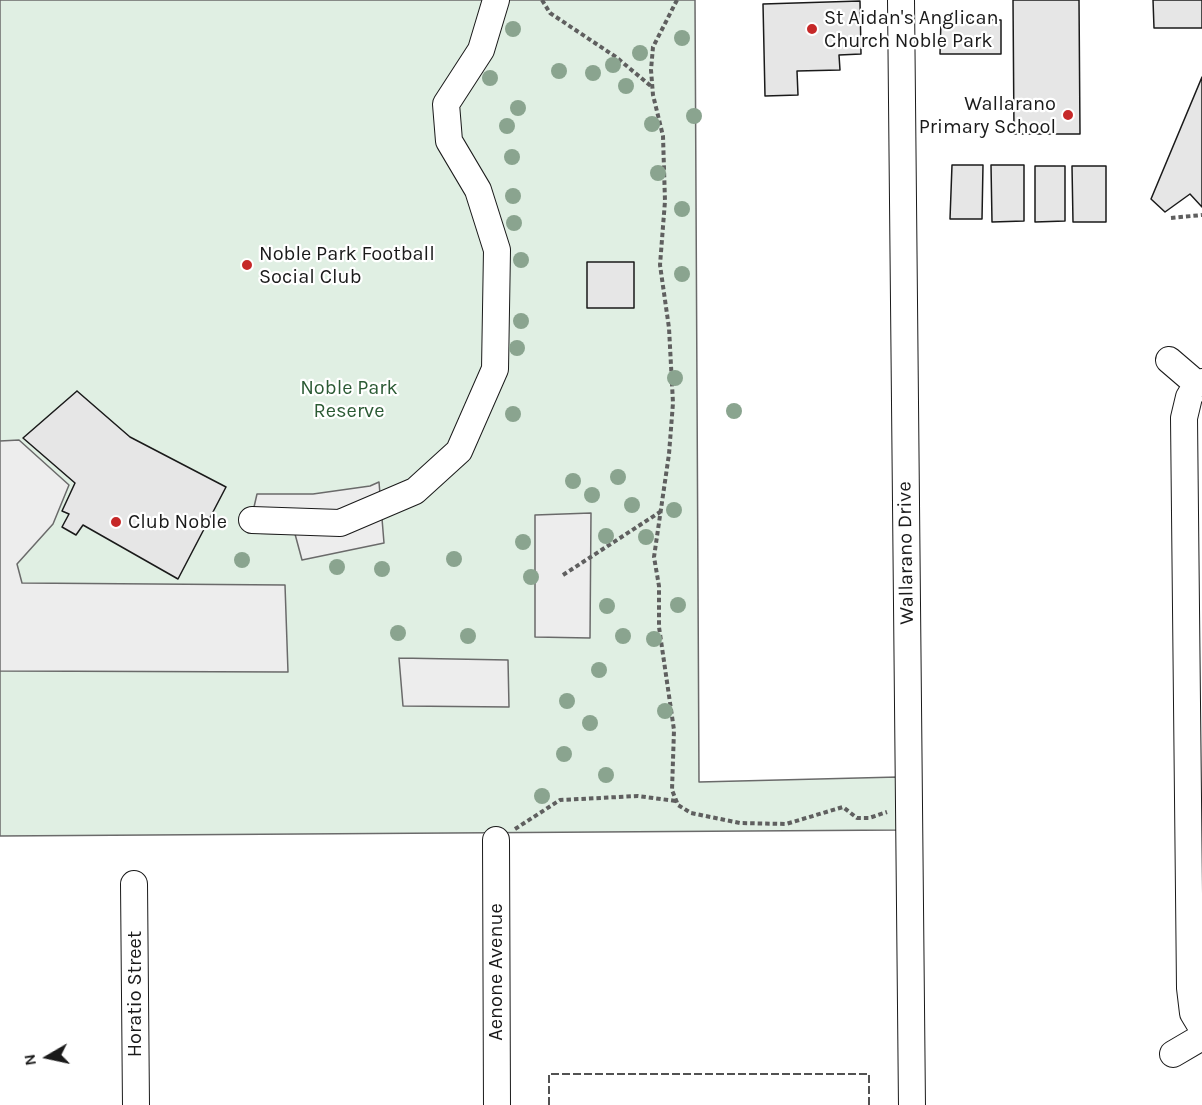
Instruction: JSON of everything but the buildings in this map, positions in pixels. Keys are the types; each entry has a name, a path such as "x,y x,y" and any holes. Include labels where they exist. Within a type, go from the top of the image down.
{"street":[{"path":"252,520 340,523 415,491 459,451 495,369 497,250 478,190 449,141 446,104 481,50 496,0"},
{"name":"Wallarano Drive","path":"901,0 911,804 912,1105"},
{"path":"1169,360 1200,383 1189,397 1185,418 1195,694 1190,988 1193,1013 1202,1028"},
{"name":"Aenone Avenue","path":"496,840 496,1105"},
{"name":"Horatio Street","path":"134,884 136,1105"},
{"path":"1173,1054 1202,1037"}],"path":[{"path":"542,0 550,13 616,57 652,87"},
{"path":"676,801 672,790 674,730 659,627 659,586 654,557 669,453 673,403 669,328 660,265 665,201 663,136 652,87 653,47 677,0"},
{"path":"1171,218 1202,215"},
{"path":"563,575 660,512"},
{"path":"496,840 560,800 638,796 676,801 691,813 741,823 765,824 786,824 843,807 857,818 869,818 911,804"}],"green space":[{"name":"Noble Park Reserve","path":"0,0 695,0 699,782 898,777 899,830 0,836"}],"shaded area":[{"path":"19,440 69,485 53,524 17,564 22,583 285,585 288,672 0,671 0,441"},
{"path":"379,482 384,543 302,560 295,534 248,533 257,494 313,494 370,486"},
{"path":"591,513 590,638 535,637 535,515"},
{"path":"399,658 508,660 509,707 403,706"}],"fence":[{"path":"549,1105 549,1074 869,1074 869,1105"}],"place":[{"name":"St Aidan's Anglican Church Noble Park","path":"812,29"},
{"name":"Wallarano Primary School","path":"1068,115"},
{"name":"Noble Park Football Social Club","path":"247,265"},
{"name":"Club Noble","path":"116,522"}]}
